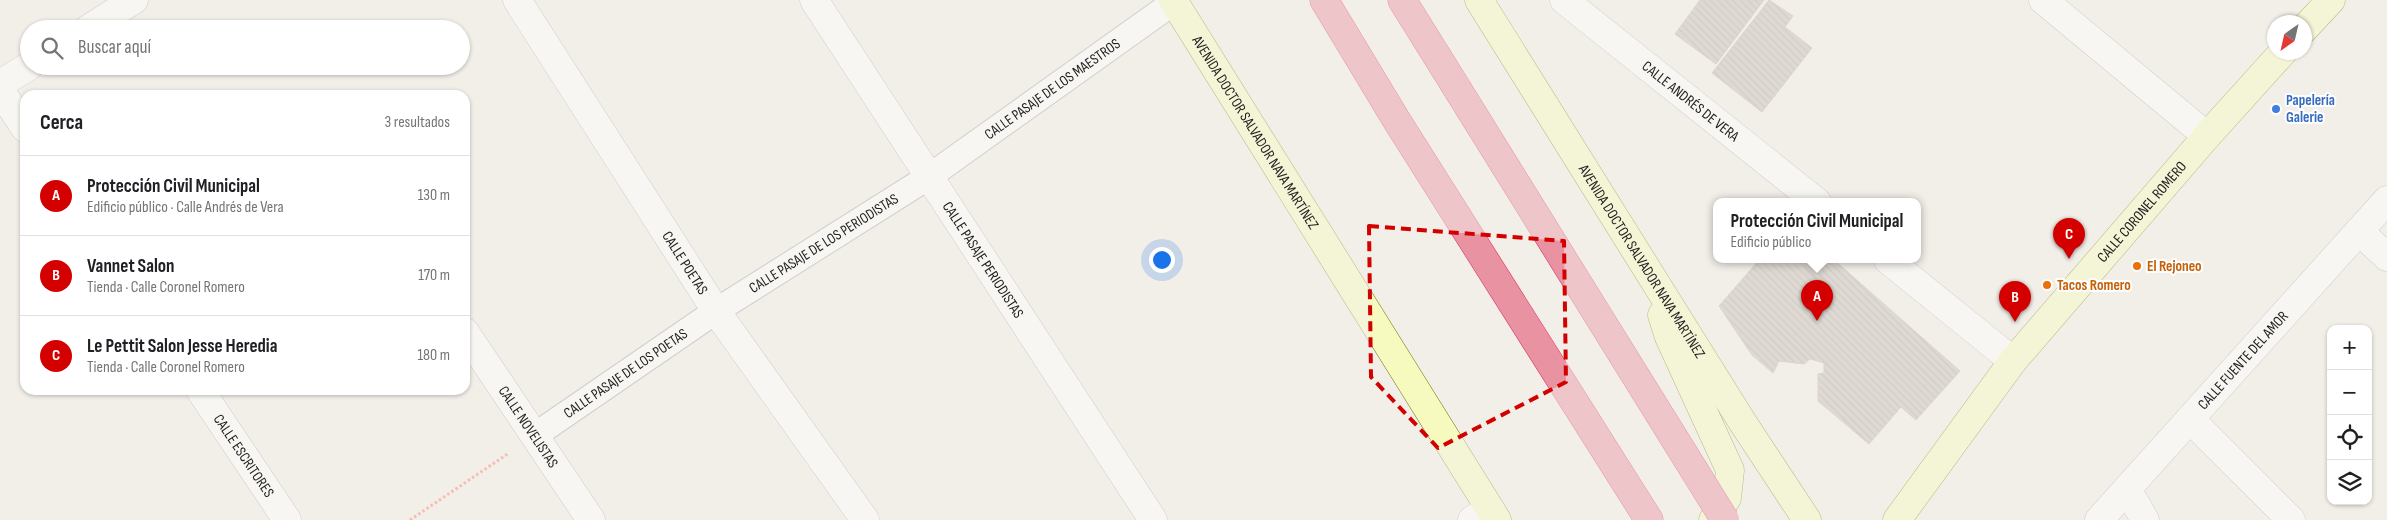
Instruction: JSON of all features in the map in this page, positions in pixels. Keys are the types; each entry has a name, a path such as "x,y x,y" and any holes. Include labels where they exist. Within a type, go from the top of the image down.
{"highway":[{"path":"1324,0 1397,121 1649,520"},
{"path":"1402,0 1725,520"}],"main road":[{"name":"AVENIDA DOCTOR SALVADOR NAVA MARTÍNEZ","path":"1479,0 1645,266 1807,520"},
{"path":"2312,20 2330,0"},
{"name":"AVENIDA DOCTOR SALVADOR NAVA MARTÍNEZ","path":"1173,1 1490,517"},
{"name":"CALLE CORONEL ROMERO","path":"1897,520 2013,361 2207,136 2276,60"},
{"path":"1645,266 1669,336 1730,470 1727,498 1712,520"}],"street":[{"path":"102,20 134,0"},
{"name":"CALLE POETAS","path":"517,0 716,311 865,520"},
{"name":"CALLE PASAJE PERIODISTAS","path":"814,0 1153,520"},
{"name":"CALLE ANDRÉS DE VERA","path":"1564,0 1812,198"},
{"path":"2043,0 2207,136"},
{"name":"CALLE PASAJE DE LOS MAESTROS","path":"930,176 1173,1"},
{"path":"0,84 20,72"},
{"path":"0,90 20,120"},
{"name":"CALLE PASAJE DE LOS PERIODISTAS","path":"716,311 930,176"},
{"name":"CALLE FUENTE DEL AMOR","path":"2099,520 2387,200"},
{"path":"2359,231 2387,257"},
{"path":"1892,263 2013,361"},
{"name":"CALLE PASAJE DE LOS POETAS","path":"534,436 716,311"},
{"name":"CALLE NOVELISTAS","path":"470,340 591,520"},
{"name":"CALLE ESCRITORES","path":"203,395 287,520"},
{"path":"2190,419 2291,520"},
{"path":"2127,490 2145,520"}],"path":[{"path":"410,520 534,436"}],"highlighted area":[{"path":"1369,226 1564,241 1566,382 1438,448 1371,377"}],"building":[{"path":"1700,0 1764,0 1716,64 1675,34"},
{"path":"1769,0 1793,16 1785,27 1812,48 1762,112 1712,73"},
{"path":"1756,263 1837,263 1960,371 1916,420 1901,407 1869,444 1818,401 1818,374 1824,373 1824,363 1810,359 1804,364 1779,361 1773,373 1752,355 1719,306"}],"place":[{"name":"Papelería Galerie","path":"2276,109"},
{"name":"Le Pettit Salon Jesse Heredia","path":"2069,259"},
{"name":"El Rejoneo","path":"2137,266"},
{"name":"Tacos Romero","path":"2047,285"},
{"name":"Protección Civil Municipal","path":"1817,321"},
{"name":"Vannet Salon","path":"2015,322"}]}
